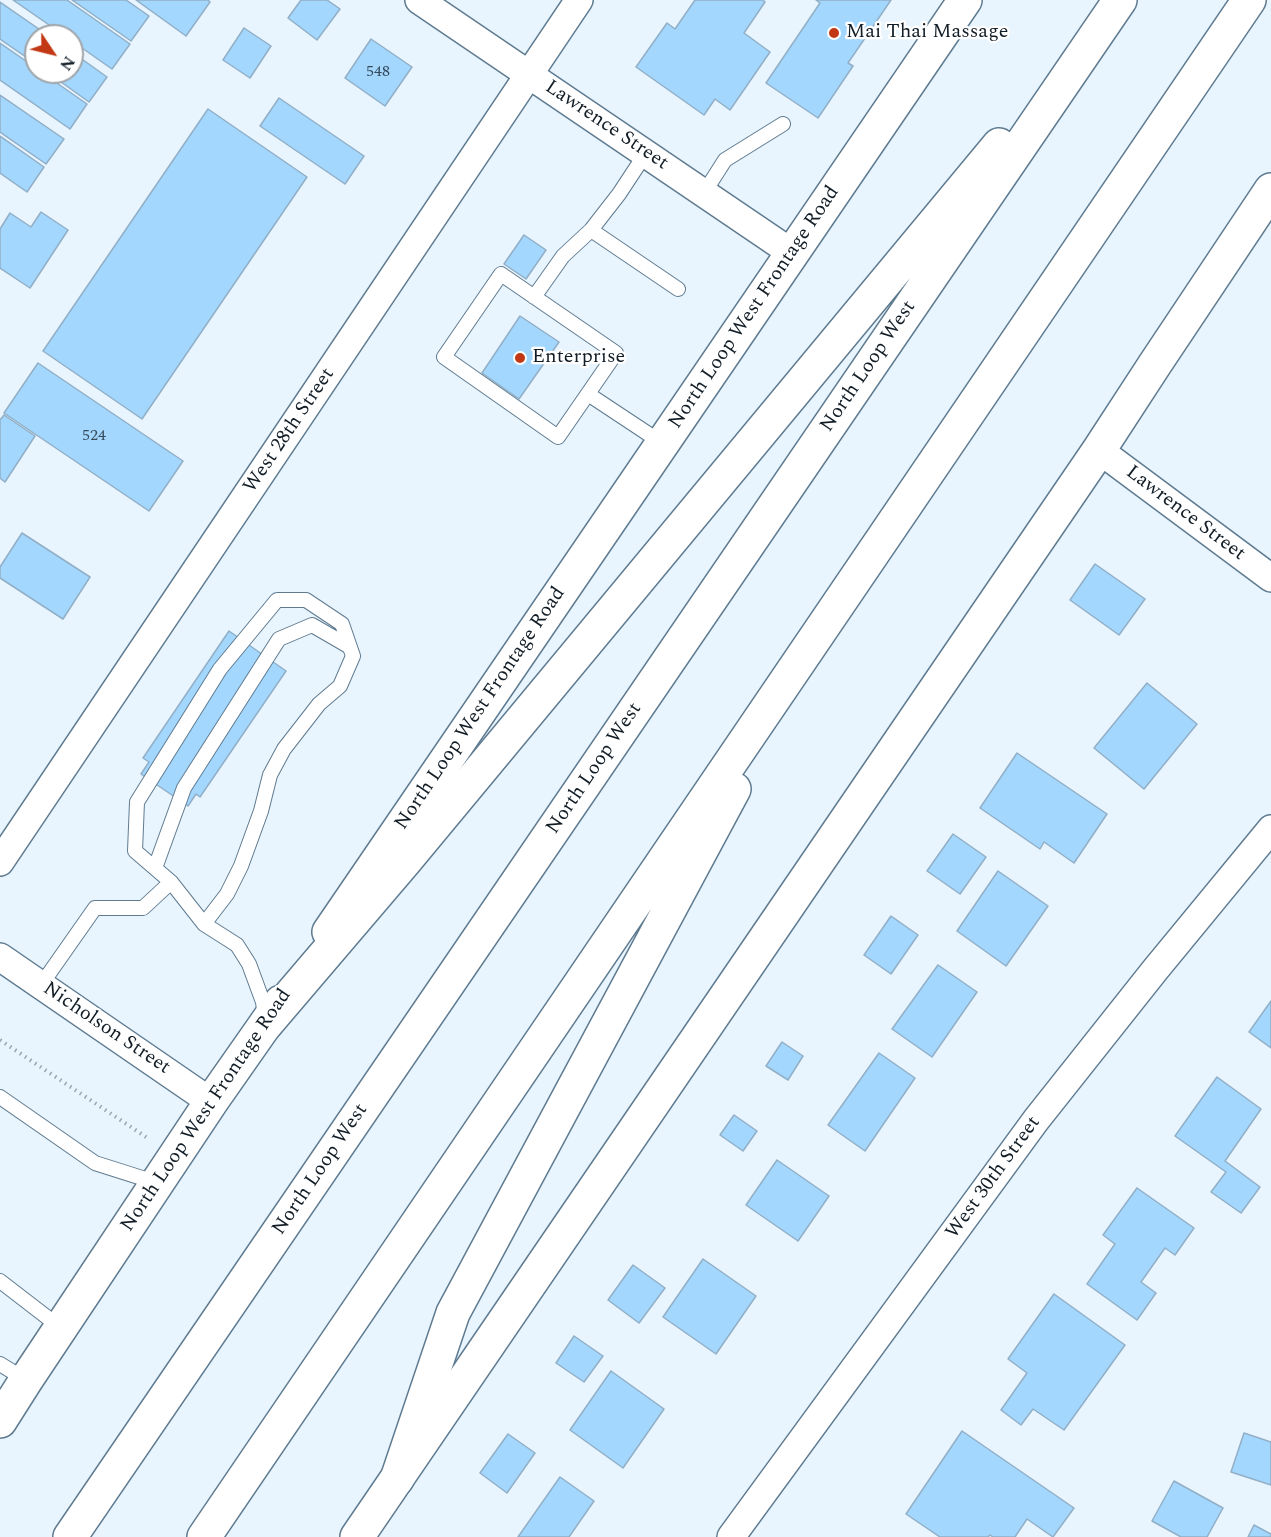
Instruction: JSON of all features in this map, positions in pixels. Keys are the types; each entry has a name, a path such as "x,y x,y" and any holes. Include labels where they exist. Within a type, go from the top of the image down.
{"main road":[{"name":"North Loop West Frontage Road","path":"0,1421 13,1372 61,1328 211,1102 965,0"},
{"path":"266,1024 413,852 1119,0"},
{"name":"North Loop West","path":"70,1537 1119,0"},
{"path":"204,1537 1249,0"},
{"path":"357,1537 1099,450 1271,190"},
{"path":"397,1479 453,1313 817,634"}],"street":[{"name":"Lawrence Street","path":"419,0 792,253"},
{"name":"West 28th Street","path":"0,862 579,0"},
{"name":"Lawrence Street","path":"1099,450 1271,578"},
{"name":"West 30th Street","path":"731,1537 1036,1120 1155,970 1271,830"},
{"name":"Nicholson Street","path":"0,957 211,1102"}],"lane":[{"path":"704,193 725,160 783,124"},
{"path":"534,297 562,256 591,230 646,153"},
{"path":"591,230 678,289"},
{"path":"501,274 616,353 588,394 558,437 444,357 501,274"},
{"path":"588,394 662,443"},
{"path":"204,924 227,894 241,866 261,811 270,776 284,749 319,704 340,686 353,656 342,624 306,600 277,600 220,669 137,802 135,851 171,882 204,924 237,945 249,964 263,1002 266,1024"},
{"path":"155,868 184,788 279,639 312,625 350,647"},
{"path":"41,985 95,908 143,908 171,882"},
{"path":"0,1097 96,1163 158,1183"},
{"path":"0,1281 61,1328"}],"path":[{"path":"0,1040 156,1144"}],"building":[{"path":"13,0 67,0 130,44 112,69 84,49 84,24 48,24"},
{"path":"72,0 126,0 149,16 131,41"},
{"path":"136,0 208,0 210,2 186,36"},
{"path":"301,0 327,0 340,9 317,40 288,18"},
{"path":"695,0 763,0 765,2 744,33 770,52 730,110 715,99 704,115 636,67 667,23 675,29"},
{"name":"Mai Thai Massage","path":"816,0 891,0 848,63 853,66 818,118 766,83 820,3"},
{"path":"0,2 32,24 24,24 24,56 0,39"},
{"path":"244,28 271,46 250,78 223,60"},
{"path":"371,39 412,67 385,106 345,78"},
{"path":"0,43 24,60 24,84 58,84 87,104 70,129 0,80"},
{"path":"84,61 107,77 89,102 64,84 84,84"},
{"path":"0,95 64,139 46,164 0,132"},
{"path":"279,98 364,156 345,184 260,126"},
{"path":"208,109 307,177 142,419 43,351"},
{"path":"0,136 44,167 27,192 0,173"},
{"path":"41,212 68,230 30,288 0,268 0,229 10,213 31,227"},
{"path":"524,235 546,250 526,279 504,264"},
{"name":"Enterprise","path":"520,316 559,342 519,399 482,373"},
{"path":"38,363 183,461 149,511 4,413"},
{"path":"4,415 35,436 5,482 0,478 0,420"},
{"path":"22,533 90,577 63,619 0,578 0,567"},
{"path":"1095,564 1145,599 1119,635 1070,600"},
{"path":"229,631 286,671 200,797 196,794 188,806 141,774 149,762 143,758"},
{"path":"1147,683 1197,724 1144,789 1094,748"},
{"path":"1017,753 1107,814 1074,863 1044,842 1040,849 980,808"},
{"path":"953,834 986,857 960,894 927,871"},
{"path":"998,871 1048,906 1006,966 957,931"},
{"path":"891,916 918,935 891,974 864,955"},
{"path":"938,965 977,992 932,1057 892,1029"},
{"path":"1271,1001 1271,1048 1249,1032"},
{"path":"782,1042 803,1056 788,1080 766,1066"},
{"path":"879,1053 915,1078 865,1151 828,1125"},
{"path":"1217,1077 1261,1109 1225,1161 1260,1187 1241,1213 1211,1192 1226,1172 1175,1136"},
{"path":"734,1115 757,1131 743,1151 720,1135"},
{"path":"777,1160 829,1196 798,1241 746,1205"},
{"path":"1137,1188 1194,1228 1175,1255 1165,1248 1141,1282 1156,1293 1137,1320 1087,1284 1115,1244 1103,1235"},
{"path":"703,1259 756,1296 716,1354 663,1317"},
{"path":"633,1265 665,1288 639,1323 608,1300"},
{"path":"1054,1294 1125,1345 1064,1430 1033,1409 1021,1425 1001,1410 1027,1373 1008,1359"},
{"path":"574,1336 603,1356 584,1382 556,1363"},
{"path":"611,1371 664,1409 623,1468 570,1430"},
{"path":"962,1431 1074,1508 1053,1537 1027,1519 1015,1537 990,1535 988,1537 940,1537 906,1514"},
{"path":"1244,1433 1271,1442 1271,1485 1231,1472"},
{"path":"508,1434 535,1453 507,1493 480,1473"},
{"path":"560,1477 594,1501 569,1537 518,1537"},
{"path":"1174,1481 1223,1508 1207,1537 1181,1537 1152,1521"},
{"path":"1254,1525 1271,1534 1271,1537 1248,1537"}],"place":[{"name":"Mai Thai Massage","path":"834,33"},
{"name":"Enterprise","path":"520,358"}]}
